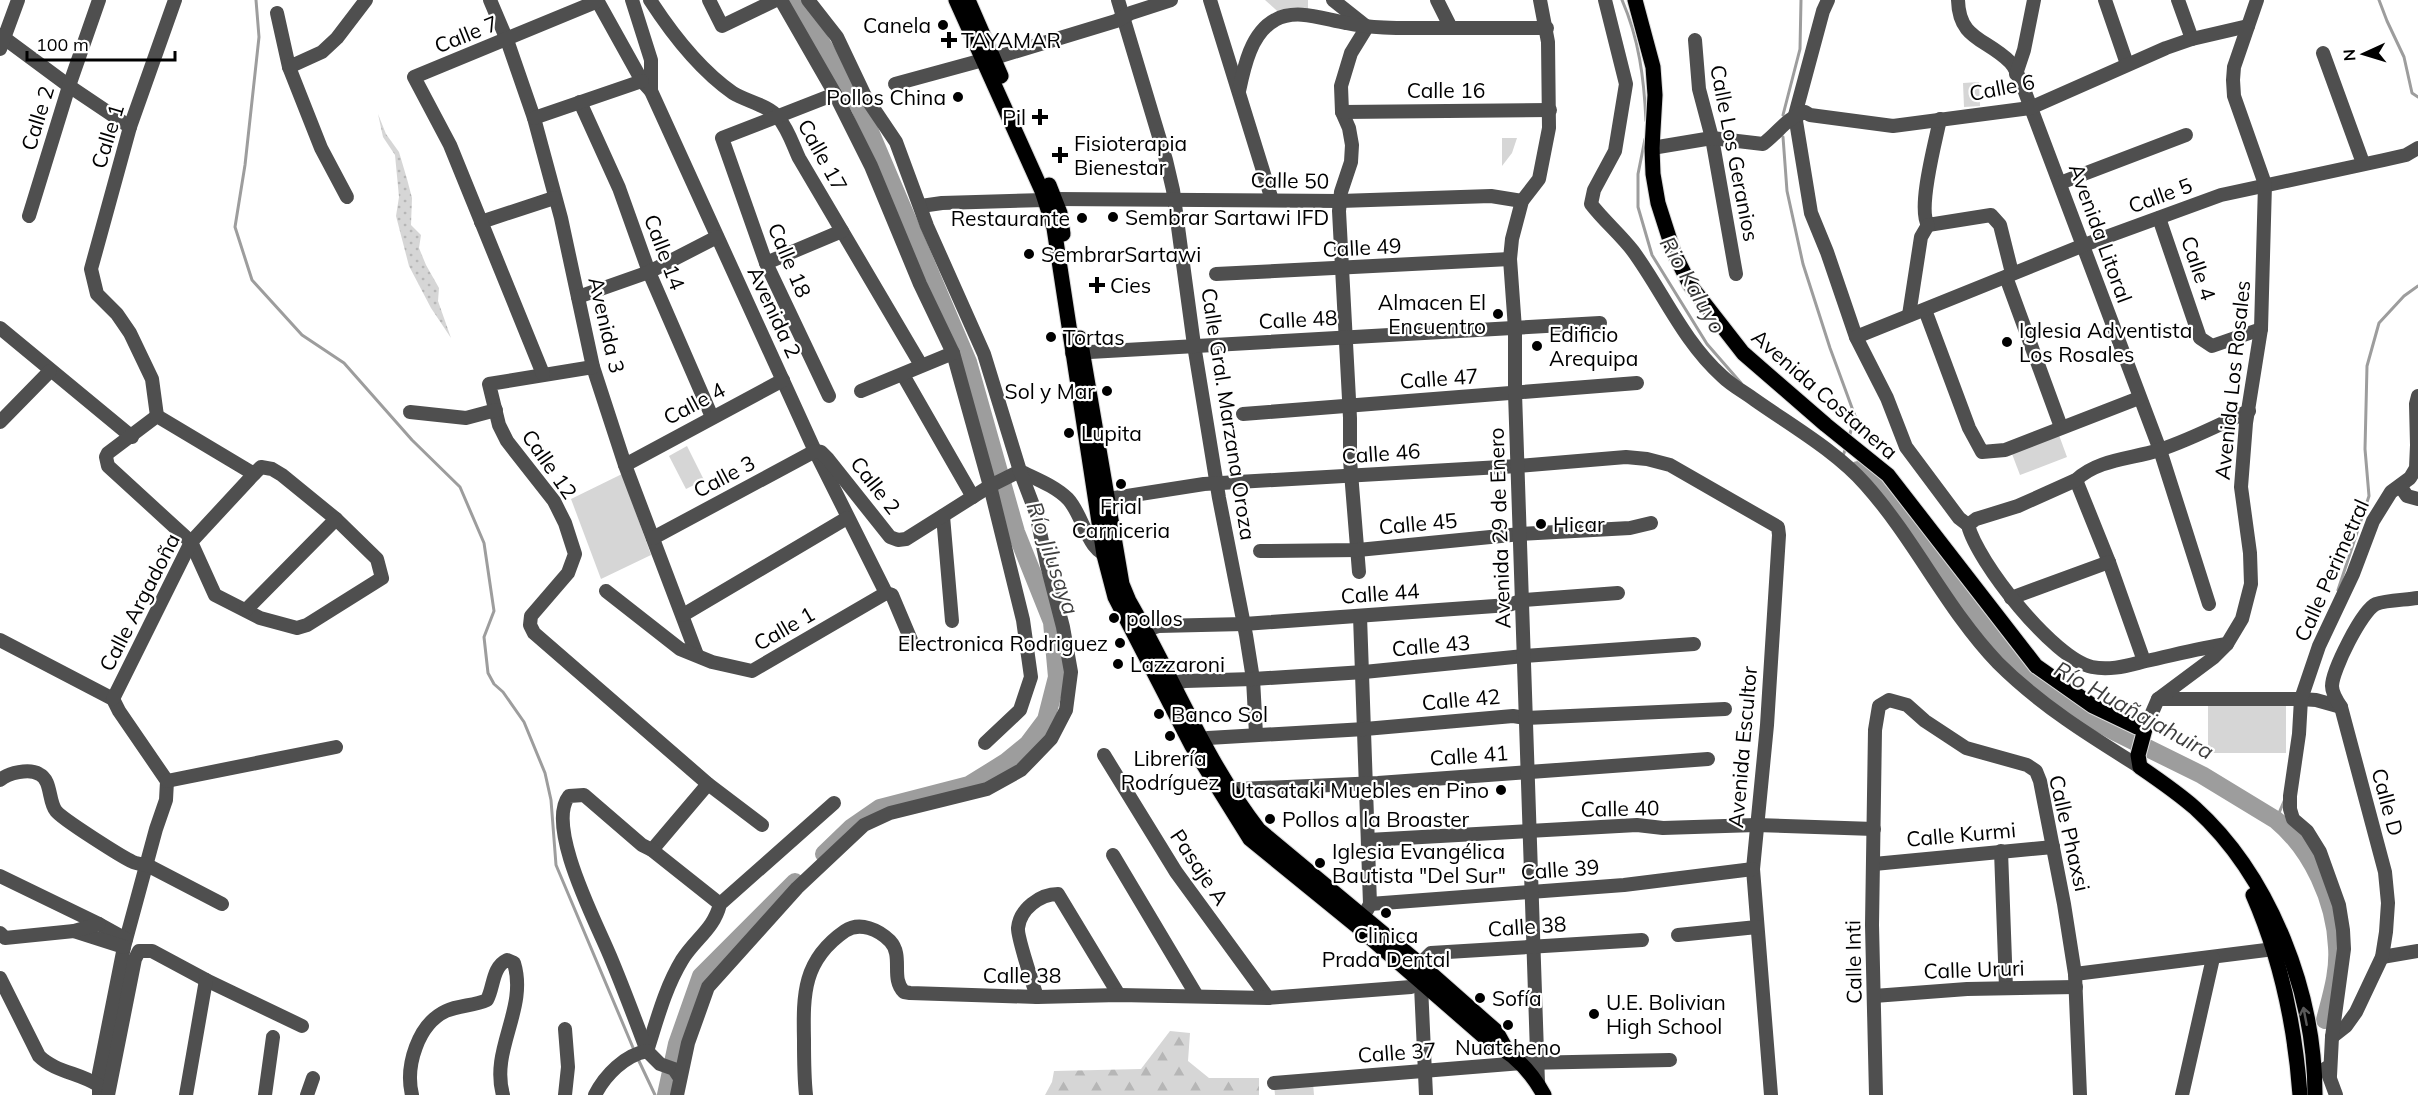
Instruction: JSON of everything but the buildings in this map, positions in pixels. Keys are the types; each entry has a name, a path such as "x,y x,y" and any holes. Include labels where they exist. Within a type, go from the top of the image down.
{"main road":[{"path":"956,0 988,59 1051,200 1053,228 1065,276 1102,499 1114,597 1141,633 1197,743 1228,796 1267,838 1363,916 1420,972 1496,1031 1506,1049 1530,1063 1541,1089"},
{"path":"968,0 988,59"},
{"name":"Avenida Costanera","path":"1635,0 1653,67 1655,95 1652,148 1653,174 1658,202 1674,253 1690,285 1729,338 1784,390 1888,475 2036,666 2093,706 2145,730"},
{"name":"Avenida Los Rosales","path":"2139,761 2145,730"},
{"name":"Avenida Costanera","path":"2139,761 2195,808 2230,846 2269,906 2283,936 2298,981 2312,1050 2315,1095"},
{"name":"Avenida Costanera","path":"2230,846 2264,921 2274,949 2294,1035 2300,1095"},
{"path":"2274,949 2287,958 2298,981"}],"street":[{"path":"18,0 1,40 130,127"},
{"name":"Calle 2","path":"29,216 69,86 99,0"},
{"name":"Calle 1","path":"157,416 152,379 130,333 94,287 91,269 130,127 175,0"},
{"path":"289,67 322,52 337,38 366,0"},
{"name":"Avenida 3","path":"490,0 507,40 534,118 593,367 625,465 697,655"},
{"path":"534,118 580,102 647,86 651,60 632,0"},
{"name":"Calle 17","path":"650,0 668,27 702,66 733,92 777,116 787,131 799,158 921,365"},
{"path":"709,0 722,26 776,0"},
{"path":"781,0 835,94 871,166 920,284 953,353 998,482 1031,677 1020,710 985,743"},
{"path":"677,1095 673,1072 708,987 796,888 864,825 890,813 987,789 1021,770 1051,739 1066,710 1071,672 1063,627 1036,513 1020,471 984,354 896,142 865,96 837,37 808,0"},
{"name":"Calle Gral. Marzana Oroza","path":"1118,0 1166,160 1174,200 1194,345 1253,679 1256,734"},
{"path":"896,84 1116,21 1171,0"},
{"path":"1210,0 1272,200"},
{"path":"1333,0 1367,27"},
{"path":"1437,0 1451,28"},
{"name":"Avenida 29 de Enero","path":"1530,1063 1534,946 1515,393 1515,329 1510,259 1515,221 1522,201 1539,179 1549,128 1547,28 1540,0"},
{"name":"Avenida Costanera","path":"1605,0 1626,84 1616,151 1594,190 1591,204 1633,251 1699,353 1723,378 1831,453 1864,483 1895,519 1920,559 1998,662 2068,723 2139,761"},
{"path":"1828,0 1823,10 1793,116 1811,213 1856,337 1887,398 1906,447 1959,518 1968,525 1975,542 2011,598 2060,649 2091,667 2112,669 2228,644"},
{"name":"Avenida Litoral","path":"1958,0 1959,13 1968,33 2011,63 2016,74 2084,245 2160,450 2209,604"},
{"path":"2016,74 2034,0"},
{"path":"2105,0 2127,64"},
{"path":"2178,0 2192,39"},
{"name":"Avenida Los Rosales","path":"2145,730 2158,699 2228,644 2242,619 2251,584 2250,553 2241,487 2246,423 2261,329 2265,184 2234,96 2234,67 2257,0"},
{"name":"Calle 7","path":"481,222 450,145 414,77 598,1"},
{"name":"Avenida 2","path":"598,1 647,86 815,451 886,593 892,595 911,640"},
{"path":"277,13 289,67 321,148 347,197"},
{"path":"1239,91 1251,49 1260,33 1272,21 1293,14 1367,27 1547,28"},
{"name":"Calle 6","path":"1793,116 1805,112 1810,115 1893,126 2030,108 2127,64 2192,39 2247,26"},
{"path":"1359,572 1351,476 1340,201 1352,162 1349,128 1342,111 1340,93 1343,73 1367,27"},
{"name":"Calle Los Geranios","path":"1695,40 1699,89 1712,138 1736,274"},
{"path":"2323,53 2363,163"},
{"path":"777,116 835,94"},
{"name":"Calle 14","path":"580,102 619,188 649,272 712,417"},
{"name":"Calle 16","path":"1342,111 1550,110"},
{"name":"Calle 18","path":"777,116 722,138 766,263 830,396"},
{"path":"1652,148 1712,138 1763,144 1793,116"},
{"path":"1910,315 1921,237 1928,225 1924,204 1940,119"},
{"path":"2060,183 2186,135"},
{"name":"Calle 5","path":"1856,337 2084,245 2221,195 2406,155 2418,148"},
{"name":"Calle 50","path":"921,206 954,202 1051,200 1340,201 1491,196 1522,201"},
{"path":"554,198 481,222 543,374 593,367"},
{"path":"1928,225 1991,215 2000,225 2009,275 2061,427"},
{"name":"Calle 4","path":"2159,218 2200,338 2212,346 2261,329"},
{"path":"766,263 842,231"},
{"path":"578,297 649,272 717,237"},
{"name":"Calle 49","path":"1216,274 1510,259"},
{"path":"1925,310 1969,428 1982,452 2005,450 2139,398"},
{"name":"Calle 48","path":"1077,352 1600,323"},
{"path":"0,328 132,437"},
{"path":"861,392 953,353"},
{"path":"0,422 50,371"},
{"name":"Calle 12","path":"543,374 489,384 507,441 554,501 565,523 575,554 572,568 531,616 530,626 534,633 708,784"},
{"path":"903,375 973,497"},
{"name":"Calle 4","path":"625,465 783,380"},
{"name":"Calle 47","path":"1243,414 1637,383"},
{"name":"Calle Perimetral","path":"2330,1076 2332,1037 2344,949 2342,921 2337,897 2320,852 2307,831 2293,819 2290,809 2289,796 2299,735 2301,699 2319,646 2353,574 2373,521 2387,498 2410,478 2416,468 2418,396"},
{"path":"410,412 466,418 496,410"},
{"path":"1968,525 1976,519 2018,506 2076,480 2083,473 2097,466 2160,450 2249,411"},
{"path":"157,416 254,474 261,467 272,469 336,519 377,559 382,578 302,627 291,627 260,618 215,595 191,542 108,466 106,462 108,453 132,437 157,416"},
{"name":"Calle 2","path":"815,451 821,452 828,459 890,537 898,540 906,539 998,482 1020,471"},
{"name":"Calle 3","path":"653,538 815,451"},
{"name":"Calle 46","path":"1102,499 1217,483 1518,466 1626,457 1670,465"},
{"name":"Avenida Escultor","path":"1670,465 1778,527 1767,725 1753,870 1772,1095"},
{"path":"1020,471 1046,483 1067,498 1076,508 1094,548 1110,556"},
{"name":"Calle Argadoña","path":"113,699 191,542 254,474"},
{"path":"2076,480 2109,562 2144,661"},
{"path":"2400,486 2408,496 2418,499"},
{"path":"943,516 952,621"},
{"name":"Calle 2","path":"683,615 847,518"},
{"path":"246,609 336,519"},
{"name":"Calle 45","path":"1260,551 1358,550 1521,534 1630,528 1651,523"},
{"path":"2011,598 2109,562"},
{"name":"Calle 1","path":"606,591 690,655 752,671 886,593"},
{"name":"Calle 44","path":"1141,633 1158,627 1360,616 1618,593"},
{"path":"2316,699 2332,685 2357,624 2367,611 2375,604 2418,598"},
{"path":"1360,616 1364,672 1368,840 1363,916"},
{"path":"0,639 113,699 167,781 166,800 125,943 101,1092"},
{"name":"Calle 43","path":"1168,686 1185,681 1364,672 1524,656 1694,644"},
{"name":"Calle D","path":"2332,685 2341,707 2385,872 2388,903 2382,957 2356,1012 2346,1026 2332,1037"},
{"path":"2158,699 2225,697 2316,699 2341,707"},
{"name":"Calle Phaxsi","path":"1874,829 1877,715 1879,706 1889,700 1907,705 1925,721 1966,748 2027,765 2036,771 2053,847 2075,981 2080,1095"},
{"name":"Calle 42","path":"1197,743 1208,738 1365,729 1513,716 1526,718 1725,709"},
{"path":"167,781 336,747"},
{"name":"Pasaje A","path":"1104,755 1176,872 1268,998"},
{"name":"Calle 41","path":"1228,796 1239,789 1366,784 1708,759"},
{"path":"2,775 39,773 45,778 50,801 57,813 134,862 147,864 222,904"},
{"path":"651,850 708,784 762,825"},
{"path":"673,1072 639,1053 577,876 562,824 564,803 569,796 584,795 642,845 720,904"},
{"path":"595,1095 604,1080 639,1053 668,986 693,945 716,919 720,904 834,803"},
{"name":"Calle 40","path":"1368,840 1637,825 1663,828 1756,825 1874,829"},
{"name":"Calle Inti","path":"1874,829 1872,925 1876,1095"},
{"name":"Calle Kurmi","path":"1874,864 2053,847"},
{"path":"2001,851 2006,988"},
{"path":"1113,855 1197,996"},
{"name":"Calle 39","path":"1363,916 1532,892 1624,885 1753,870"},
{"path":"0,876 99,924 125,943"},
{"path":"1037,997 1018,929 1024,912 1039,898 1048,894 1058,894 1119,995"},
{"path":"0,933 5,938 74,931 99,924"},
{"name":"Calle 38","path":"806,1095 803,1014 806,984 813,963 847,930 864,927 874,930 891,942 896,950 897,981 904,992 1037,997 1119,995 1268,998 1411,987 1431,953 1642,940"},
{"path":"1678,935 1757,927"},
{"path":"74,931 125,943"},
{"name":"Calle Ururi","path":"1874,996 2006,988 2075,981 2274,949"},
{"path":"101,1092 139,951 152,951 302,1026"},
{"path":"2382,957 2418,951"},
{"path":"2182,1095 2213,958"},
{"path":"412,1095 409,1076 412,1056 434,1018 448,1010 487,1000 497,969 500,963 507,960 514,963 516,968 517,994 515,1011 499,1066 503,1095"},
{"path":"1420,972 1426,1095"},
{"path":"0,978 39,1056 47,1064 86,1077 101,1092"},
{"path":"186,1095 206,980"},
{"path":"565,1029 568,1066 565,1095"},
{"path":"265,1095 273,1037"},
{"name":"Avenida Costanera","path":"2312,1050 2330,1076 2336,1095"},
{"name":"Calle 37","path":"1274,1083 1530,1063 1670,1060"},
{"path":"307,1095 313,1078"}],"green space":[{"path":"1265,0 1308,0 1308,16 1283,16"},
{"path":"1979,82 1980,106 1964,107 1963,83"},
{"path":"378,114 386,134 399,152 412,198 411,225 421,235 419,248 439,288 438,301 451,338 431,308 409,266 396,216 399,197 395,155 383,137"},
{"path":"1502,138 1517,138 1512,153 1502,166"},
{"path":"2056,427 2067,457 2020,475 2009,446"},
{"path":"687,446 704,480 686,489 669,456"},
{"path":"622,474 651,555 601,579 571,499"},
{"path":"2208,703 2286,704 2286,753 2208,753"},
{"path":"1170,1031 1190,1033 1188,1061 1209,1078 1259,1078 1259,1095 1045,1095 1052,1082 1054,1071 1141,1069"},
{"path":"1313,1083 1314,1095 1275,1095 1274,1085"}],"waterway":[{"path":"256,0 259,37 245,165 235,227 252,280 302,335 344,363 412,440 460,487 484,543 494,611 484,637 488,673 524,722 545,773 551,800 556,865 634,1050"},
{"name":"Río Jilusaya","path":"796,0 860,108 968,362 1016,532 1052,622 1057,677 1046,720 1028,744 1006,762 969,785 880,808 851,828 824,854"},
{"name":"Rio Kaluyo","path":"1622,0 1633,29 1640,59 1646,121"},
{"path":"1783,115 1800,49 1801,0"},
{"path":"2379,0 2404,57 2412,93 2418,97"},
{"path":"1783,137 1787,191 1803,264 1855,416 1850,434"},
{"name":"Rio Kaluyo","path":"1645,139 1638,174 1638,207 1652,255 1707,344 1741,383"},
{"path":"2338,590 2369,496 2365,449 2367,366 2379,323 2404,296 2418,286"},
{"name":"Rio Kaluyo","path":"1842,455 1845,450"},
{"name":"Río Huañajahuira","path":"1858,470 1892,501 1999,646 2019,669 2048,694 2115,732 2202,775 2276,820 2289,832 2311,861 2332,912 2337,966 2325,1020"},
{"path":"2276,820 2285,799"},
{"name":"Río Jilusaya","path":"666,1095 677,1044 701,976 795,882"},
{"path":"638,1059 655,1095"}],"place":[{"name":"Canela","path":"943,25"},
{"name":"TAYAMAR","path":"949,40"},
{"name":"Pollos China","path":"958,97"},
{"name":"Pil","path":"1040,117"},
{"name":"Fisioterapia Bienestar","path":"1060,155"},
{"name":"Sembrar Sartawi IFD","path":"1113,217"},
{"name":"Restaurante","path":"1082,218"},
{"name":"SembrarSartawi","path":"1029,254"},
{"name":"Cies","path":"1097,285"},
{"name":"Almacen El Encuentro","path":"1498,314"},
{"name":"Tortas","path":"1051,337"},
{"name":"Iglesia Adventista Los Rosales","path":"2007,342"},
{"name":"Edificio Arequipa","path":"1537,346"},
{"name":"Sol y Mar","path":"1107,391"},
{"name":"Lupita","path":"1069,433"},
{"name":"Frial Carniceria","path":"1121,484"},
{"name":"Hicar","path":"1541,524"},
{"name":"pollos","path":"1114,618"},
{"name":"Electronica Rodriguez","path":"1120,643"},
{"name":"Lazzaroni","path":"1118,664"},
{"name":"Banco Sol","path":"1159,714"},
{"name":"Librería Rodríguez","path":"1170,736"},
{"name":"Utasataki Muebles en Pino","path":"1501,790"},
{"name":"Pollos a la Broaster","path":"1270,819"},
{"name":"Iglesia Evangélica Bautista \"Del Sur\"","path":"1320,863"},
{"name":"Clinica Prada Dental","path":"1386,913"},
{"name":"Sofía","path":"1480,998"},
{"name":"U.E. Bolivian High School","path":"1594,1014"},
{"name":"Nuatcheno","path":"1508,1025"}]}
